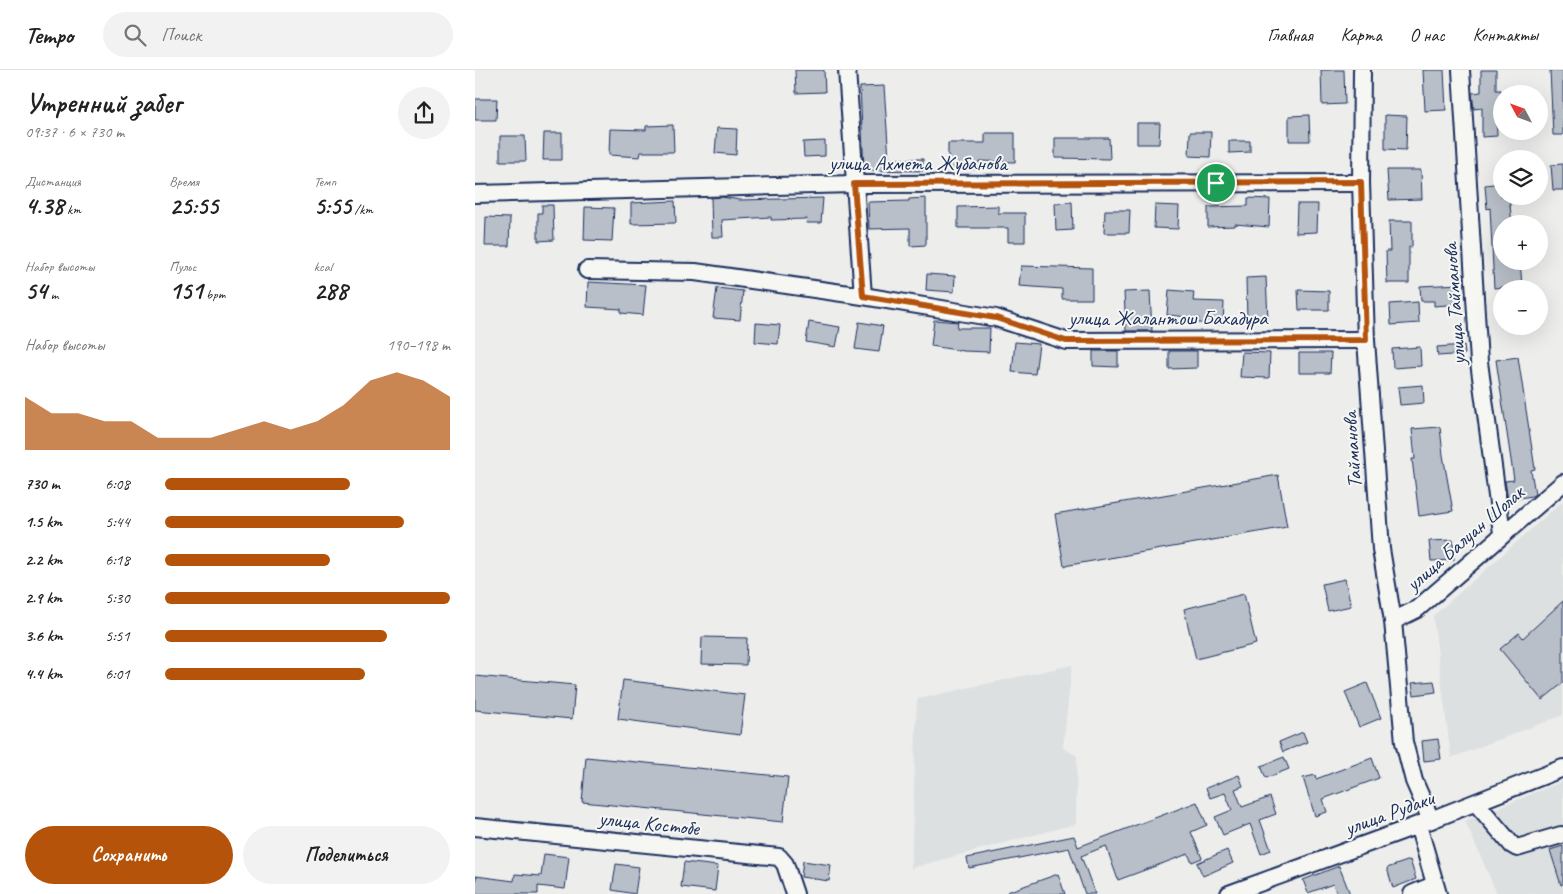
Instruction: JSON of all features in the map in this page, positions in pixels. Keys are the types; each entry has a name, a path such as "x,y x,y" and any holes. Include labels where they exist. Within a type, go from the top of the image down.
{"street":[{"path":"847,70 863,296"},
{"name":"Тайманова","path":"1362,70 1361,182 1366,340 1381,549 1393,621 1405,742 1425,823 1436,889"},
{"name":"улица Тайманова","path":"1461,70 1479,362 1502,534"},
{"name":"улица Ахмета Жубанова","path":"475,194 854,184 1361,182"},
{"name":"улица Жалантош Бахадура","path":"587,270 695,272 863,296 996,318 1066,341 1366,340"},
{"name":"улица Балуан Шолак","path":"1393,621 1417,609 1563,483"},
{"name":"улица Рудаки","path":"1229,894 1425,823 1563,768"},
{"path":"1476,802 1512,846 1517,848 1561,835"},
{"name":"улица Костобе","path":"475,828 779,857 785,864 795,894"},
{"path":"1412,894 1436,889"}],"shaded area":[{"path":"1563,501 1563,715 1451,758 1433,616"},
{"path":"1072,665 1063,748 1077,756 1076,824 911,868 917,699"},
{"path":"1563,781 1563,894 1497,894 1465,821"}],"building":[{"path":"795,70 824,70 825,92 796,93"},
{"path":"1321,70 1344,70 1345,104 1322,105"},
{"path":"1423,70 1444,70 1446,110 1425,111"},
{"path":"1481,70 1496,70 1496,85 1493,85 1493,136 1482,137 1482,108 1474,109 1472,93 1481,92"},
{"path":"1550,70 1563,70 1563,135 1553,135"},
{"path":"884,86 889,159 923,159 923,171 864,170 860,87"},
{"path":"475,99 497,99 496,120 475,120"},
{"path":"1309,115 1310,141 1289,141 1289,116"},
{"path":"1385,115 1407,116 1406,150 1385,149"},
{"path":"1137,123 1160,123 1159,144 1137,144"},
{"path":"673,125 674,152 641,152 640,157 609,155 610,129 646,130 646,126"},
{"path":"717,128 737,129 736,155 715,153"},
{"path":"1190,132 1211,132 1210,157 1189,156"},
{"path":"544,133 562,133 562,160 543,160"},
{"path":"985,133 1015,133 1015,162 979,161 979,169 948,169 948,143 985,143"},
{"path":"500,136 525,136 526,161 500,161"},
{"path":"1055,138 1109,138 1110,159 1055,158"},
{"path":"825,141 825,156 804,157 803,142"},
{"path":"1229,141 1250,141 1250,152 1229,153"},
{"path":"1563,164 1563,190 1553,190 1551,165"},
{"path":"1387,170 1421,170 1422,199 1389,200"},
{"path":"1493,184 1493,205 1510,205 1511,215 1493,215 1493,268 1490,208 1487,209 1485,185"},
{"path":"722,197 740,200 823,198 821,223 806,223 807,219 771,220 771,217 722,220 723,237 712,237 711,198"},
{"path":"926,198 926,245 910,246 910,228 869,229 868,202 909,201 909,199"},
{"path":"1248,198 1270,199 1269,227 1235,224 1235,226 1208,227 1208,207 1248,206"},
{"path":"675,201 676,223 631,224 631,203"},
{"path":"1072,202 1073,230 1056,231 1055,203"},
{"path":"1297,204 1318,204 1317,232 1296,233"},
{"path":"542,205 553,205 554,240 538,241 538,213 542,213"},
{"path":"1155,205 1179,206 1178,229 1154,228"},
{"path":"998,206 998,213 1025,213 1025,242 1008,242 1008,228 958,228 958,207"},
{"path":"585,207 614,208 612,241 584,240"},
{"path":"1105,210 1130,210 1129,233 1104,233"},
{"path":"486,217 510,218 509,246 485,246"},
{"path":"1389,221 1412,221 1412,247 1409,247 1409,283 1387,283 1386,251 1390,251"},
{"path":"1021,266 1092,268 1092,299 1062,299 1062,289 1019,286"},
{"path":"1493,270 1521,270 1522,280 1494,280"},
{"path":"927,274 955,276 954,292 926,290"},
{"path":"1266,277 1268,319 1247,320 1246,278"},
{"path":"588,282 646,285 643,315 621,313 621,309 587,307"},
{"path":"1460,284 1461,304 1434,306 1434,301 1421,301 1420,286"},
{"path":"717,288 743,291 740,320 713,318"},
{"path":"1169,290 1194,292 1193,301 1224,302 1223,324 1198,323 1199,318 1167,315"},
{"path":"1298,290 1329,291 1329,310 1299,310"},
{"path":"1150,291 1152,331 1126,331 1124,292"},
{"path":"1418,302 1419,323 1391,325 1390,304"},
{"path":"934,320 958,322 957,328 990,328 989,352 963,351 931,346"},
{"path":"809,322 840,327 836,347 806,342"},
{"path":"859,322 883,326 879,352 855,349"},
{"path":"756,323 780,325 778,344 755,342"},
{"path":"1015,342 1039,344 1035,374 1012,372"},
{"path":"1464,345 1465,354 1438,356 1437,347"},
{"path":"1420,347 1421,366 1393,368 1392,349"},
{"path":"1093,351 1118,351 1118,367 1093,366"},
{"path":"1169,351 1197,351 1197,368 1169,369"},
{"path":"1242,352 1270,353 1269,378 1240,377"},
{"path":"1299,353 1331,353 1330,373 1299,373"},
{"path":"1518,357 1535,469 1531,470 1535,494 1508,500 1505,481 1514,480 1496,360"},
{"path":"1423,385 1424,403 1400,405 1398,387"},
{"path":"1440,427 1453,511 1419,516 1412,459 1415,459 1412,429"},
{"path":"1278,475 1287,527 1064,566 1055,514"},
{"path":"1453,540 1454,560 1431,561 1429,541"},
{"path":"1345,579 1351,606 1328,611 1322,584"},
{"path":"1244,594 1256,644 1196,659 1184,609"},
{"path":"1563,601 1563,683 1542,700 1500,649 1519,633 1523,638"},
{"path":"702,637 747,638 746,665 701,664"},
{"path":"475,676 575,685 572,719 475,710"},
{"path":"623,680 745,695 740,735 618,719"},
{"path":"1434,681 1436,692 1414,695 1412,683"},
{"path":"1367,683 1381,718 1359,727 1345,692"},
{"path":"1303,732 1307,742 1283,752 1279,742"},
{"path":"1438,739 1441,759 1424,761 1422,741"},
{"path":"586,757 788,777 783,822 582,802"},
{"path":"1284,757 1289,769 1266,778 1261,766"},
{"path":"1372,758 1379,778 1323,799 1327,812 1315,816 1303,778 1315,775 1316,779"},
{"path":"1239,775 1243,786 1235,789 1242,807 1270,797 1276,814 1260,820 1271,850 1261,854 1250,824 1223,835 1215,817 1232,810 1225,793 1210,798 1206,788"},
{"path":"1197,802 1207,825 1191,832 1202,858 1192,862 1188,854 1118,880 1106,846 1081,856 1095,894 1085,894 1069,848 969,868 967,858 1074,836 1078,847"},
{"path":"1563,846 1563,884 1561,885 1550,850"},
{"path":"1227,850 1233,863 1203,876 1197,863"},
{"path":"544,854 569,857 565,889 538,886 538,894 475,894 476,876 514,881 515,874 541,876"},
{"path":"1410,860 1416,879 1393,888 1387,868"},
{"path":"803,861 831,865 829,881 801,877"},
{"path":"684,862 718,866 715,891 681,887"},
{"path":"616,864 639,867 635,894 612,890"},
{"path":"1339,866 1350,894 1337,894 1333,884 1308,893 1303,880"},
{"path":"1058,874 1065,894 1007,894 1007,892"}],"route":[{"path":"1361,182 1366,340 1157,339 1066,341 996,318 863,296 854,184 1216,183 1361,182"}]}
